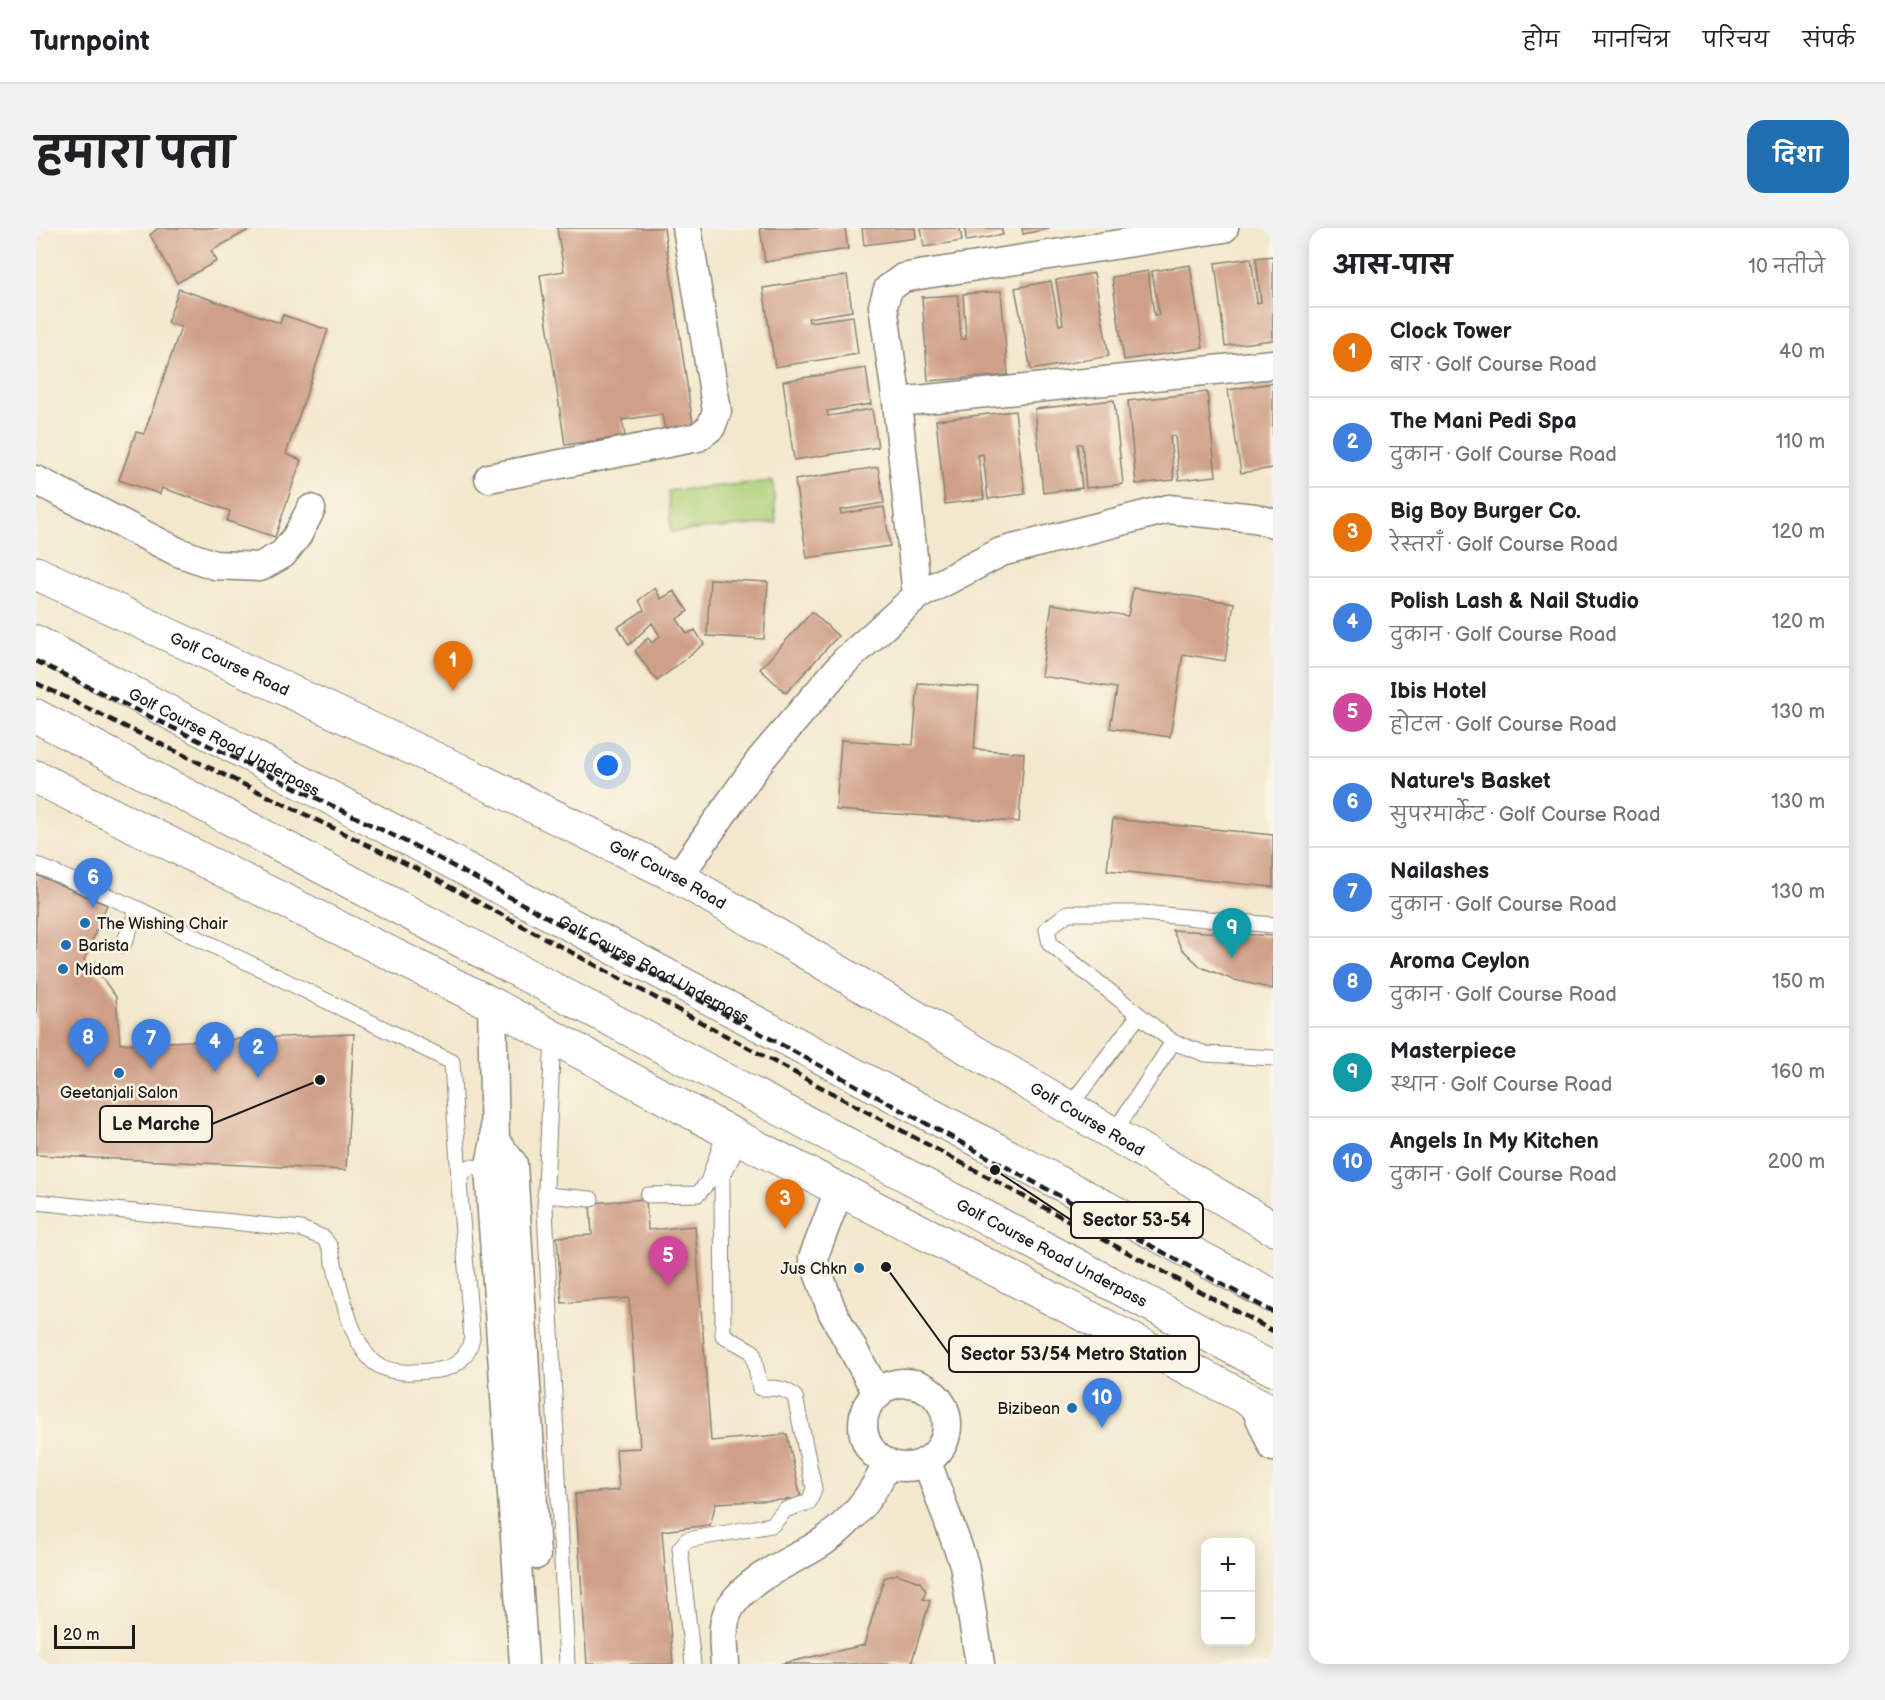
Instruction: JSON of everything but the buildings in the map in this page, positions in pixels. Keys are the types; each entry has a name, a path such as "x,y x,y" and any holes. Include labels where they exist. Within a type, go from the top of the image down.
{"main road":[{"name":"Golf Course Road","path":"36,573 459,770 678,877 1273,1228"},
{"name":"Golf Course Road Underpass","path":"36,642 1273,1296"},
{"name":"Golf Course Road Underpass","path":"36,716 1273,1369"},
{"path":"36,777 492,1004 734,1134 1262,1406"}],"street":[{"path":"489,478 698,436 711,427 717,411 687,228"},
{"path":"917,597 897,402 883,306 888,289 903,278 1224,228"},
{"path":"897,402 1273,364"},
{"path":"36,480 178,552 214,565 260,567 283,554 297,536 311,509"},
{"path":"678,877 768,750 845,660 917,597 1001,552 1168,509 1255,518 1273,523"},
{"path":"492,1004 495,1141 489,1169 524,1664"},
{"path":"495,1141 513,1164 543,1664"},
{"path":"840,1188 813,1258 832,1311 878,1395"},
{"path":"902,1383 923,1387 939,1400 946,1419 945,1440 938,1452 927,1462 900,1467 887,1464 876,1456 868,1445 863,1431 868,1405 878,1395 888,1386 902,1383"},
{"path":"1262,1406 1273,1447"},
{"path":"927,1462 964,1564 980,1664"},
{"path":"725,1664 723,1633 729,1607 750,1584 825,1540 861,1508 887,1464"}],"lane":[{"path":"36,865 138,909 452,1062 459,1184 472,1338 469,1352 459,1362 442,1370 415,1372 390,1370 375,1363 366,1354 350,1316 330,1247 324,1238 315,1233 233,1220 36,1202"},
{"path":"123,945 138,909"},
{"path":"1273,925 1142,913 1068,913 1047,928 1050,944 1173,1042 1206,1054 1273,1058"},
{"path":"1069,1107 1138,1015"},
{"path":"553,1036 548,1082 545,1195 567,1664"},
{"path":"1113,1134 1173,1042"},
{"path":"648,1196 698,1194 708,1182 734,1134"},
{"path":"693,1664 680,1548 687,1540 702,1536 771,1525 785,1510 809,1502 813,1489 795,1397 789,1391 777,1387 759,1388 753,1352 723,1335 722,1177 734,1134"},
{"path":"459,1184 464,1171 471,1167 489,1169"},
{"path":"545,1195 591,1199"}],"green space":[{"path":"773,481 776,523 671,532 668,491"}],"railway":[{"path":"36,661 425,851 1273,1312"},
{"path":"36,683 417,869 1273,1331"}],"place":[{"name":"Clock Tower","path":"453,691"},
{"name":"Nature's Basket","path":"93,908"},
{"name":"The Wishing Chair","path":"85,923"},
{"name":"Barista","path":"66,945"},
{"name":"Masterpiece","path":"1232,958"},
{"name":"Midam","path":"63,969"},
{"name":"Aroma Ceylon","path":"88,1068"},
{"name":"Nailashes","path":"151,1069"},
{"name":"Polish Lash & Nail Studio","path":"215,1072"},
{"name":"Geetanjali Salon","path":"119,1073"},
{"name":"The Mani Pedi Spa","path":"258,1078"},
{"name":"Le Marche","path":"320,1080"},
{"name":"Sector 53-54","path":"995,1170"},
{"name":"Big Boy Burger Co.","path":"785,1229"},
{"name":"Sector 53/54 Metro Station","path":"886,1267"},
{"name":"Jus Chkn","path":"859,1268"},
{"name":"Ibis Hotel","path":"668,1286"},
{"name":"Bizibean","path":"1072,1408"},
{"name":"Angels In My Kitchen","path":"1102,1428"}]}
